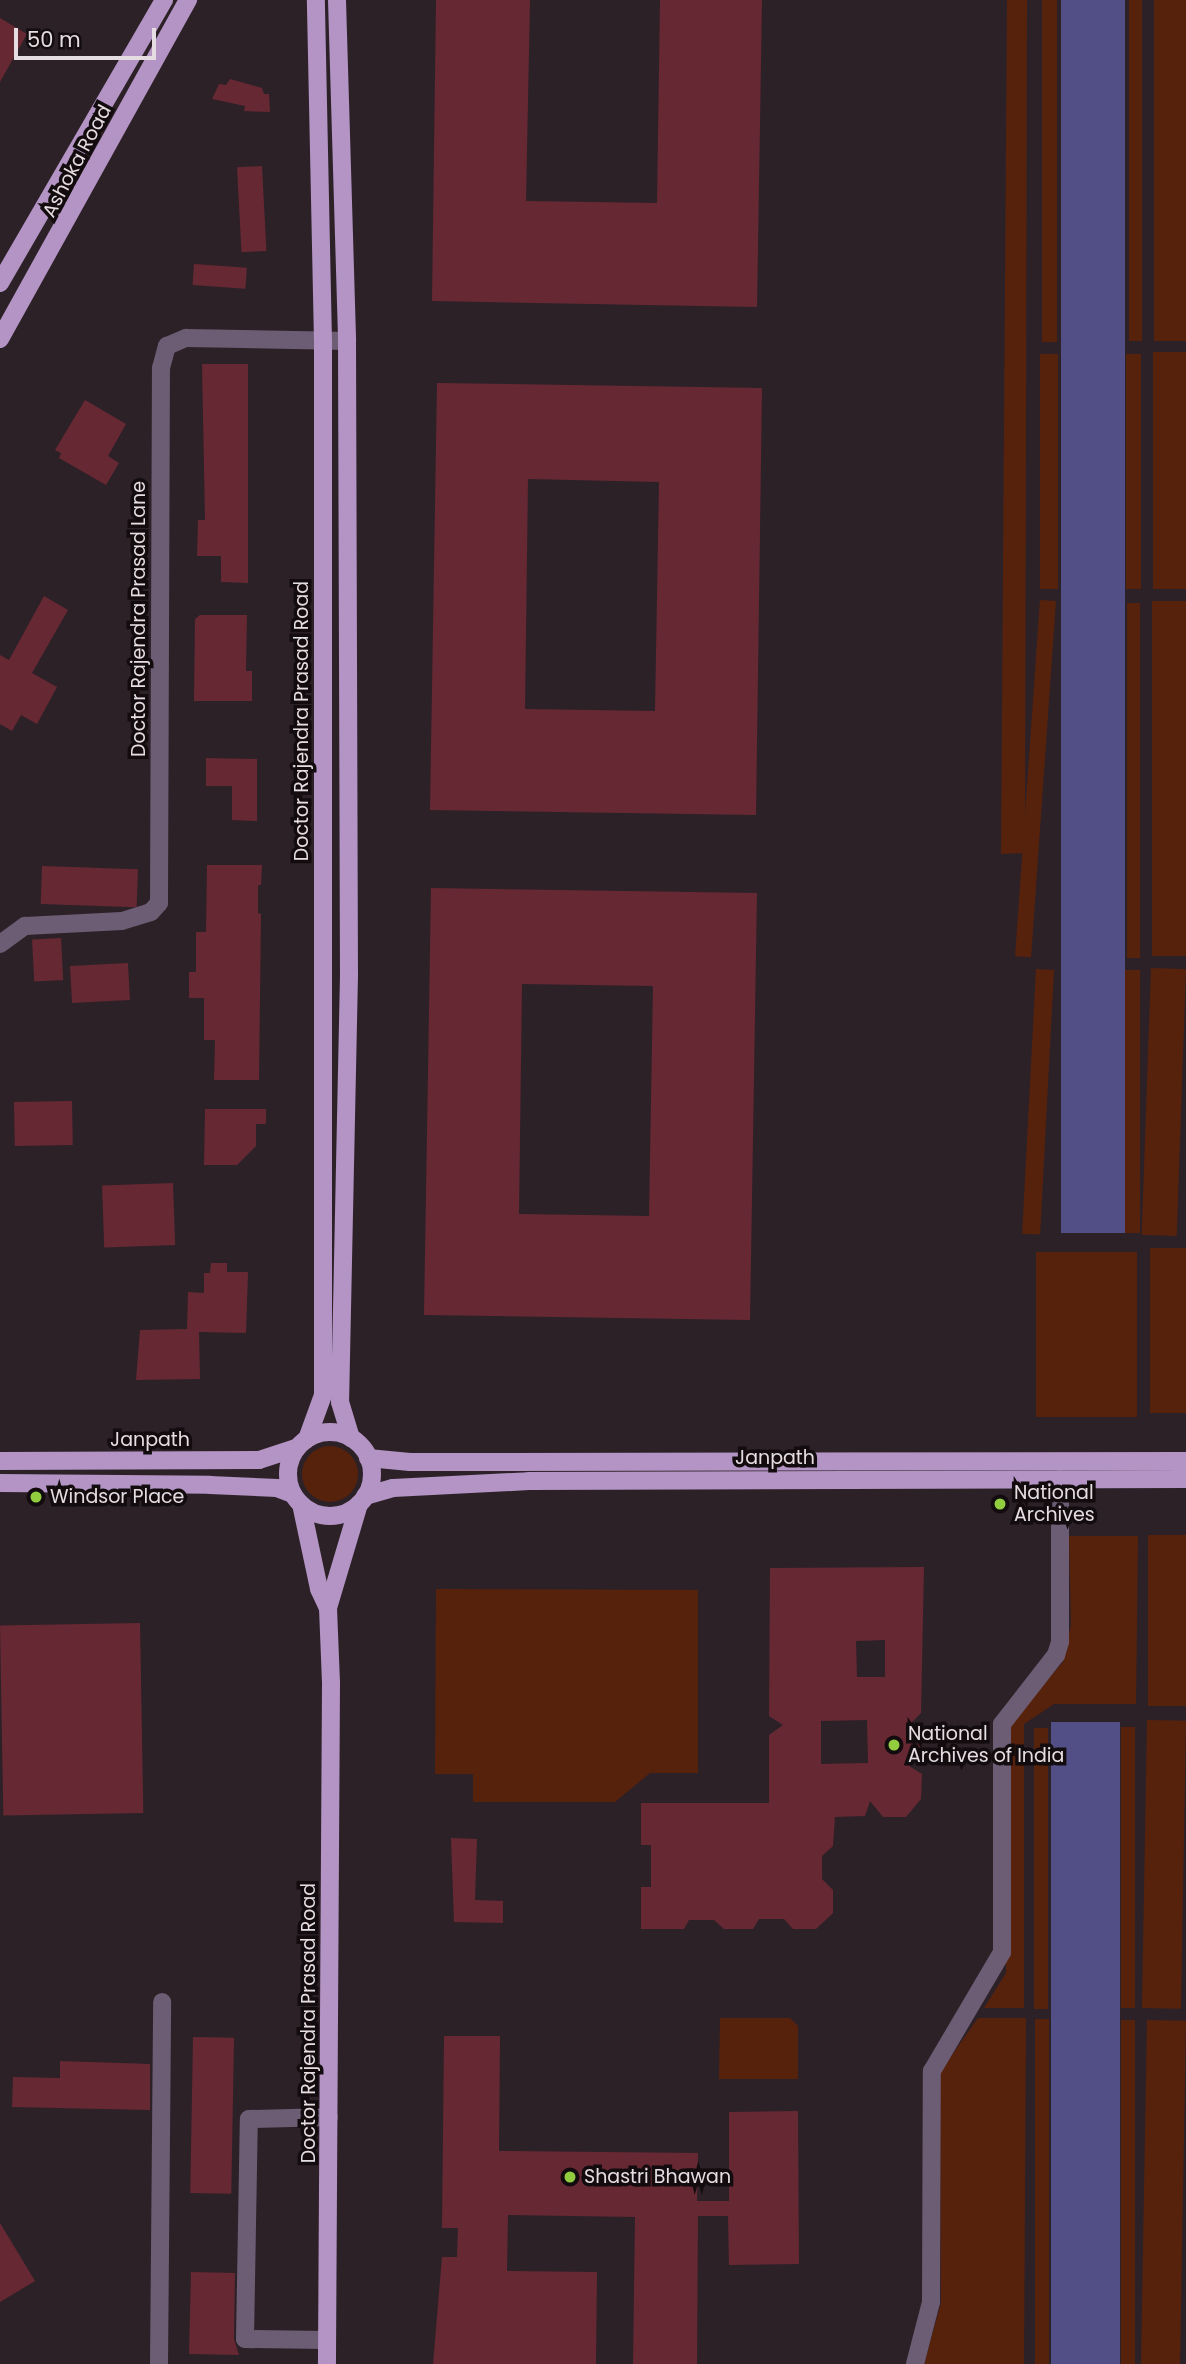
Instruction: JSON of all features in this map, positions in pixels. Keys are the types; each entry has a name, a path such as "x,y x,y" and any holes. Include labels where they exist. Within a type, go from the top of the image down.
{"main road":[{"name":"Ashoka Road","path":"0,283 164,0"},
{"name":"Ashoka Road","path":"0,339 188,0"},
{"name":"Doctor Rajendra Prasad Road","path":"302,1443 323,1395 323,342 316,0"},
{"path":"328,1608 371,1477 368,1458 351,1438 340,1402 348,975 347,341 337,0"},
{"path":"328,1608 319,1589 288,1471 302,1443 329,1432 351,1438"},
{"name":"Janpath","path":"0,1461 259,1460 302,1443"},
{"name":"Janpath","path":"368,1458 410,1462 1186,1461"},
{"name":"Janpath","path":"362,1500 393,1488 529,1481 1186,1479"},
{"path":"0,1483 277,1488 324,1515 337,1515 362,1500"},
{"name":"Doctor Rajendra Prasad Road","path":"327,2364 331,1683 328,1608"}],"street":[{"name":"Doctor Rajendra Prasad Lane","path":"0,944 25,926 122,921 151,912 159,903 160,368 167,346 186,338 347,341"},
{"path":"915,2364 931,2302 932,2071 1002,1952 1002,1724 1056,1655 1060,1642 1060,1479"},
{"path":"159,2364 162,2003"},
{"path":"327,2340 245,2339 249,2119 329,2116"}],"shaded area":[{"path":"1007,0 1027,0 1025,853 1001,854"},
{"path":"1042,0 1057,0 1057,342 1042,342"},
{"path":"1061,0 1125,0 1125,1233 1061,1233"},
{"path":"1129,0 1142,0 1142,341 1129,341"},
{"path":"1154,0 1186,0 1186,341 1154,341"},
{"path":"1153,352 1186,352 1186,589 1153,589"},
{"path":"1040,354 1058,354 1058,589 1040,589"},
{"path":"1126,354 1141,354 1141,589 1126,589"},
{"path":"1040,600 1056,601 1031,957 1015,956"},
{"path":"1152,601 1186,601 1186,956 1152,956"},
{"path":"1127,603 1140,603 1140,958 1127,958"},
{"path":"1151,968 1186,969 1177,1236 1142,1235"},
{"path":"1036,969 1054,970 1040,1235 1022,1234"},
{"path":"1125,970 1140,970 1140,1233 1125,1233"},
{"path":"1150,1248 1186,1248 1186,1413 1150,1413"},
{"path":"1036,1252 1137,1252 1137,1417 1036,1417"},
{"path":"325,1446 335,1446 350,1454 356,1463 356,1485 350,1494 335,1502 325,1502 307,1490 302,1479 302,1469 314,1451"},
{"path":"1148,1535 1186,1535 1186,1706 1148,1706"},
{"path":"1069,1536 1138,1536 1136,1704 1054,1704 1024,1724 1024,2008 984,2008 1006,1973 1009,1725 1063,1662 1071,1625"},
{"path":"436,1589 698,1590 698,1773 650,1773 615,1802 473,1802 473,1774 435,1774"},
{"path":"1147,1720 1186,1721 1181,2009 1142,2008"},
{"path":"1051,1722 1120,1722 1120,2364 1051,2364"},
{"path":"1121,1727 1135,1727 1135,2008 1121,2008"},
{"path":"1034,1728 1048,1728 1048,2009 1034,2009"},
{"path":"720,2018 790,2018 798,2026 798,2079 719,2079"},
{"path":"978,2018 1026,2018 1024,2364 924,2364 941,2303 940,2072"},
{"path":"1035,2019 1049,2019 1049,2364 1035,2364"},
{"path":"1121,2020 1135,2020 1135,2364 1121,2364"},
{"path":"1147,2020 1186,2021 1180,2364 1141,2364"}],"building":[{"path":"436,0 530,0 526,201 657,203 660,0 762,0 757,307 432,301"},
{"path":"0,18 27,34 0,82"},
{"path":"230,79 262,88 264,94 269,94 270,112 244,111 245,106 212,99 219,84 226,85"},
{"path":"262,166 266,251 241,252 237,167"},
{"path":"194,264 247,268 245,289 193,285"},
{"path":"202,364 248,364 248,583 221,582 221,556 197,556 198,520 205,520"},
{"path":"437,383 762,388 756,815 430,810","holes":["528,479 659,482 655,711 525,709"]},
{"path":"85,400 126,424 108,456 119,463 106,485 59,458 61,453 55,450"},
{"path":"44,596 68,610 32,673 57,687 37,724 21,715 12,731 0,724 0,655 9,660"},
{"path":"200,615 247,615 246,671 252,671 252,701 194,701 195,619"},
{"path":"206,758 257,759 257,821 232,820 232,786 206,786"},
{"path":"207,865 262,865 261,885 258,885 258,913 261,914 259,1080 214,1080 215,1040 204,1040 204,998 189,998 189,972 196,972 196,932 206,932"},
{"path":"42,866 138,869 137,907 41,904"},
{"path":"431,888 757,893 750,1320 424,1315","holes":["522,984 653,986 649,1216 519,1214"]},
{"path":"61,938 63,980 34,981 32,940"},
{"path":"128,963 130,1000 72,1003 70,966"},
{"path":"72,1101 73,1145 15,1146 14,1102"},
{"path":"205,1109 266,1109 266,1124 256,1124 256,1146 237,1165 204,1165"},
{"path":"173,1183 175,1245 104,1247 102,1185"},
{"path":"211,1263 227,1263 227,1272 248,1272 246,1333 199,1332 200,1379 136,1380 140,1330 187,1329 188,1292 204,1293 204,1273 210,1273"},
{"name":"National Archives of India","path":"924,1567 921,1713 910,1724 921,1732 922,1756 909,1766 922,1774 921,1799 906,1817 883,1817 870,1801 865,1816 835,1817 833,1846 822,1856 822,1879 833,1890 833,1913 816,1929 793,1929 784,1919 759,1919 753,1929 724,1929 714,1920 689,1920 684,1929 641,1929 641,1887 651,1887 651,1845 641,1845 641,1803 769,1803 769,1735 783,1725 769,1716 770,1568","holes":["885,1640 885,1677 857,1677 856,1641","867,1720 868,1763 821,1764 821,1721"]},
{"path":"140,1623 143,1813 3,1815 0,1625"},
{"path":"451,1838 477,1839 475,1900 503,1901 503,1923 454,1922"},
{"name":"Shastri Bhawan","path":"444,2036 500,2036 499,2151 698,2153 697,2201 729,2201 729,2112 798,2111 799,2264 729,2265 728,2216 698,2216 697,2364 633,2364 635,2217 508,2215 507,2271 597,2272 596,2364 433,2364 442,2257 457,2257 458,2228 442,2228"},
{"path":"193,2037 234,2038 231,2194 190,2193"},
{"path":"60,2061 150,2064 150,2110 12,2107 13,2077 60,2078"},
{"path":"0,2223 35,2281 0,2302"},
{"path":"191,2272 235,2273 234,2339 239,2355 189,2354"}],"place":[{"name":"Windsor Place","path":"36,1497"},
{"name":"National Archives","path":"1000,1504"},
{"name":"National Archives of India","path":"894,1745"},
{"name":"Shastri Bhawan","path":"570,2177"}]}
